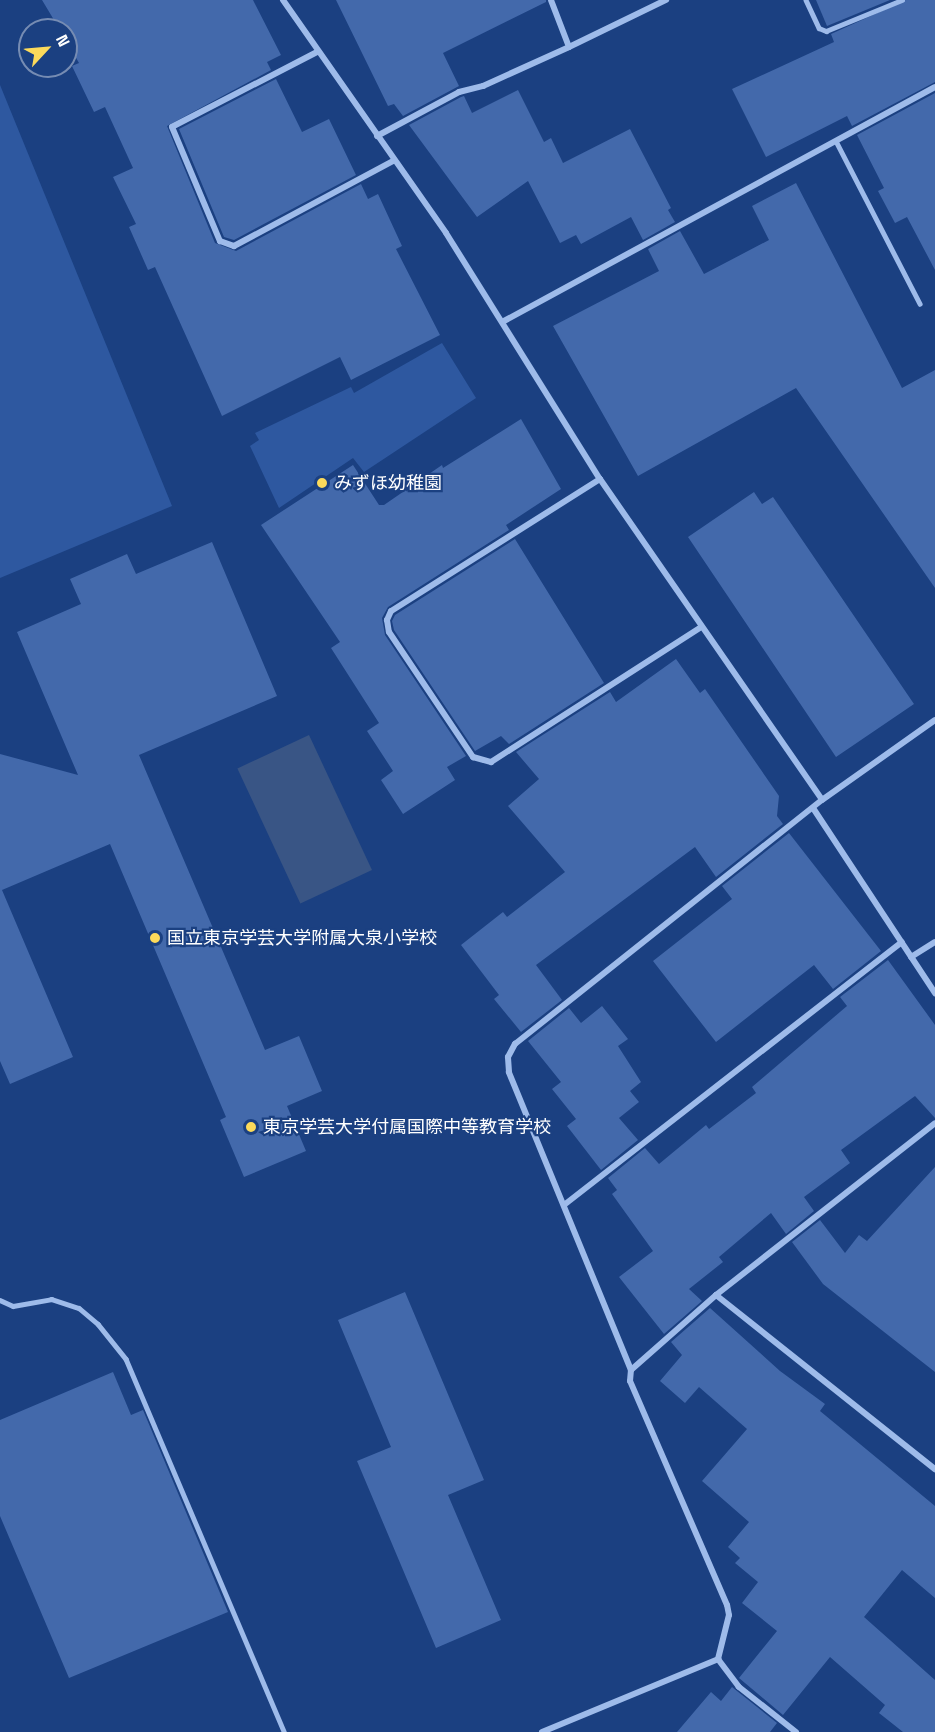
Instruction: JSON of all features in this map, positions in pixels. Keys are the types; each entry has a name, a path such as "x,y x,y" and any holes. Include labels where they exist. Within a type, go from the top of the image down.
{"street":[{"path":"283,0 504,321 600,479 700,628 822,800"},
{"path":"551,0 569,47"},
{"path":"377,136 459,92 483,86 666,0"},
{"path":"317,52 172,127 220,241 234,246 393,161"},
{"path":"504,321 935,87"},
{"path":"600,479 391,611 387,620 389,632 473,758 490,762 700,628"},
{"path":"718,1659 729,1615 727,1605 630,1381 631,1370 509,1072 508,1057 515,1044 822,800 935,720"},
{"path":"813,808 935,993"},
{"path":"564,1205 902,942"},
{"path":"911,957 935,942"},
{"path":"631,1370 717,1295 935,1123"},
{"path":"717,1295 935,1469"},
{"path":"542,1732 718,1659"},
{"path":"718,1659 739,1687 796,1732"}],"lane":[{"path":"806,0 819,28 826,31 902,0"},
{"path":"836,141 920,304"},
{"path":"0,1300 13,1306 51,1299 79,1308 98,1323 126,1359 284,1732"}],"shaded area":[{"path":"0,85 172,506 0,578"},
{"path":"442,343 476,398 364,472 353,458 279,508 250,446 259,440 255,433 351,387 354,393"},
{"path":"309,735 372,870 300,903 237,768"}],"building":[{"path":"42,0 253,0 281,55 267,62 271,70 167,126 215,243 236,251 361,184 368,199 378,194 402,246 396,249 440,335 351,380 340,357 222,416 155,267 148,270 129,227 136,224 113,177 133,168 105,107 94,112 78,78 78,18 53,18"},
{"path":"336,0 546,0 546,2 443,53 459,86 403,116 394,104 388,106"},
{"path":"816,0 890,0 827,26"},
{"path":"906,0 935,0 935,82 852,126 847,116 766,157 732,89 834,42 831,34"},
{"path":"276,79 302,132 329,119 356,175 234,240 224,237 179,129"},
{"path":"518,90 544,142 551,138 563,163 630,129 671,208 668,210 675,222 643,240 631,217 581,244 576,235 560,243 528,181 477,217 409,125 464,96 472,113"},
{"path":"935,93 935,270 907,217 895,223 878,191 884,188 857,135"},
{"path":"796,183 902,388 935,370 935,588 796,388 638,476 553,326 659,271 648,249 680,231 704,274 769,240 752,206"},
{"path":"521,419 561,489 506,525 509,530 388,607 382,618 385,635 466,756 447,767 455,780 403,814 381,780 393,771 367,731 379,723 331,648 340,642 261,525 353,465 379,505 384,505 442,465 443,468"},
{"path":"754,492 762,504 773,497 914,704 836,757 688,537"},
{"path":"515,539 604,683 509,744 501,736 475,751 394,630 392,621 395,615"},
{"path":"212,542 277,696 139,755 265,1050 299,1036 322,1091 287,1106 306,1151 244,1177 220,1120 226,1117 110,844 2,890 73,1057 10,1084 0,1061 0,754 78,775 17,632 81,604 70,579 127,554 136,574"},
{"path":"676,659 700,693 705,689 779,796 777,816 783,824 716,877 695,847 536,965 562,1000 521,1032 494,999 499,995 461,945 503,912 507,917 565,872 508,806 539,779 516,752 610,692 616,702"},
{"path":"789,833 881,951 833,989 814,965 716,1042 653,961 732,899 722,886"},
{"path":"888,960 935,1025 935,1118 915,1096 841,1150 850,1163 804,1197 814,1211 786,1234 771,1213 719,1257 723,1262 689,1289 702,1301 664,1334 619,1277 653,1251 612,1194 617,1190 608,1178 645,1148 659,1164 706,1125 709,1129 756,1093 752,1087 847,1006 840,997"},
{"path":"602,1006 628,1039 618,1046 641,1082 630,1091 639,1102 619,1118 638,1140 601,1170 567,1126 576,1119 552,1089 561,1082 528,1041 569,1008 581,1023"},
{"path":"935,1167 935,1372 823,1284 792,1242 820,1220 845,1253 859,1235 867,1241"},
{"path":"405,1292 484,1480 448,1495 501,1620 436,1648 357,1461 391,1447 338,1320"},
{"path":"710,1308 780,1371 825,1404 820,1411 935,1506 935,1598 902,1570 864,1617 935,1680 935,1732 903,1732 879,1713 885,1705 830,1657 783,1715 739,1678 777,1631 742,1603 758,1582 735,1563 740,1558 728,1547 749,1522 702,1481 747,1429 699,1387 685,1403 660,1381 682,1355 671,1342"},
{"path":"113,1372 131,1415 143,1410 228,1612 69,1678 0,1516 0,1420"},
{"path":"732,1687 777,1723 770,1732 677,1732 711,1692 721,1701"}],"place":[{"name":"みずほ幼稚園","path":"322,483"},
{"name":"国立東京学芸大学附属大泉小学校","path":"155,938"},
{"name":"東京学芸大学付属国際中等教育学校","path":"251,1127"}]}
